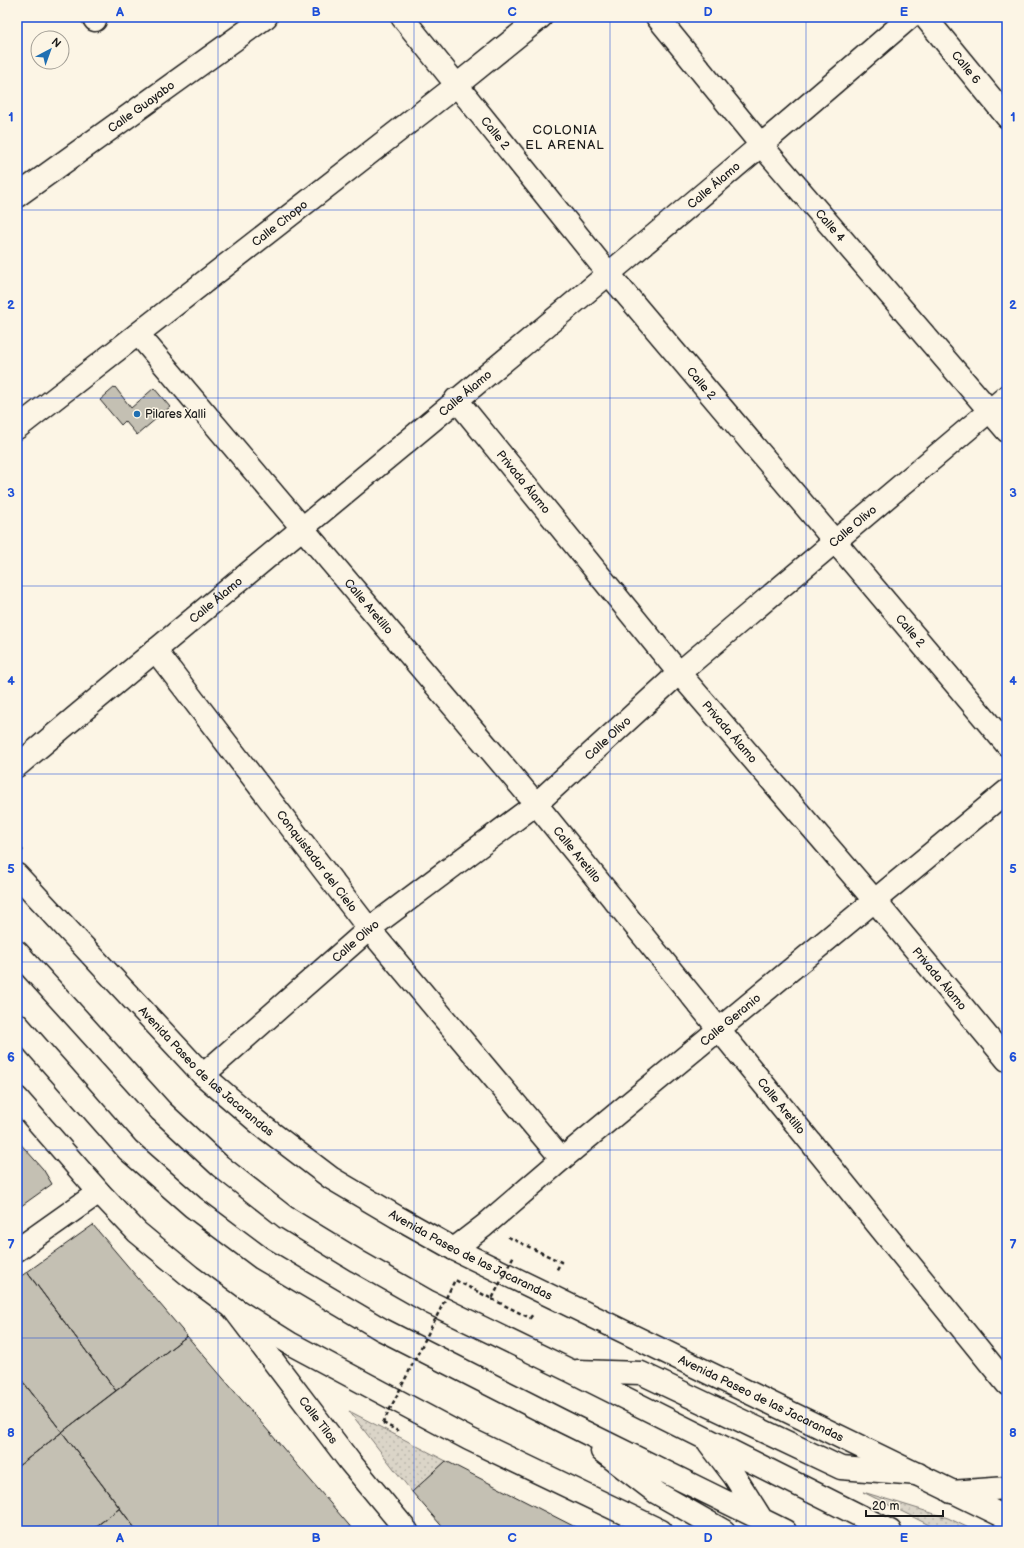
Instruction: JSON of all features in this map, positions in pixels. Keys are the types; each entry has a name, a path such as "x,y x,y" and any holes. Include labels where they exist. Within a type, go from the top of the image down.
{"main road":[{"name":"Calle Guayabo","path":"17,196 266,17"},
{"name":"Calle 2","path":"402,17 608,273 1007,745"},
{"name":"Calle Chopo","path":"17,428 457,86 541,17"},
{"name":"Calle 4","path":"657,17 762,146 1007,431"},
{"name":"Calle Álamo","path":"17,766 154,650 762,146 910,17"},
{"name":"Calle 6","path":"925,17 1007,117"},
{"name":"Calle Aretillo","path":"138,334 536,804 1007,1384"},
{"name":"Calle Olivo","path":"203,1075 369,929 536,804 680,673 1007,396"},
{"name":"Privada Álamo","path":"456,399 680,673 875,901 1007,1060"},
{"name":"Conquistador del Cielo","path":"154,650 369,929 562,1159"},
{"name":"Calle Geranio","path":"454,1249 484,1226 562,1159 1007,791"},
{"name":"Avenida Paseo de las Jacarandas","path":"17,875 203,1075 260,1124 331,1178 397,1218 454,1249 1007,1518"},
{"path":"17,952 161,1111 220,1166 284,1216 357,1261 429,1302 571,1371 890,1531"},
{"path":"17,1024 128,1150 192,1207 260,1258 381,1329 562,1421 785,1531"},
{"path":"17,1098 99,1192 138,1232 190,1276 232,1307 291,1344 469,1439 661,1531"},
{"path":"17,1250 99,1192"},
{"name":"Calle Tilos","path":"232,1307 350,1462 407,1531"},
{"path":"571,1371 641,1373 841,1468 918,1474"},
{"path":"562,1421 657,1493 724,1531"},
{"path":"706,1439 735,1477 762,1520"},
{"path":"685,1481 735,1477 783,1477"},
{"path":"952,1492 1007,1488"}],"path":[{"path":"484,1226 561,1262"},
{"path":"492,1299 514,1255"},
{"path":"383,1423 455,1280 530,1318"}],"shaded area":[{"path":"349,1411 446,1461 412,1492"},
{"path":"863,1492 948,1518 975,1531 941,1531"}],"building":[{"name":"Pilares Xalli","path":"115,387 131,408 154,388 170,407 137,435 125,421 121,425 100,400"},
{"path":"17,1140 43,1169 52,1184 17,1209"},
{"path":"93,1225 187,1336 116,1391 27,1272"},
{"path":"27,1272 116,1391 62,1432 17,1374 17,1279"},
{"path":"187,1336 354,1531 137,1531 62,1432"},
{"path":"17,1374 62,1432 17,1467"},
{"path":"62,1432 120,1508 90,1531 17,1531 17,1467"},
{"path":"446,1461 583,1531 446,1531 412,1492"},
{"path":"120,1508 137,1531 90,1531"}],"place":[{"name":"Pilares Xalli","path":"137,414"}],"district":[{"name":"COLONIA EL ARENAL","path":"565,136"}]}
